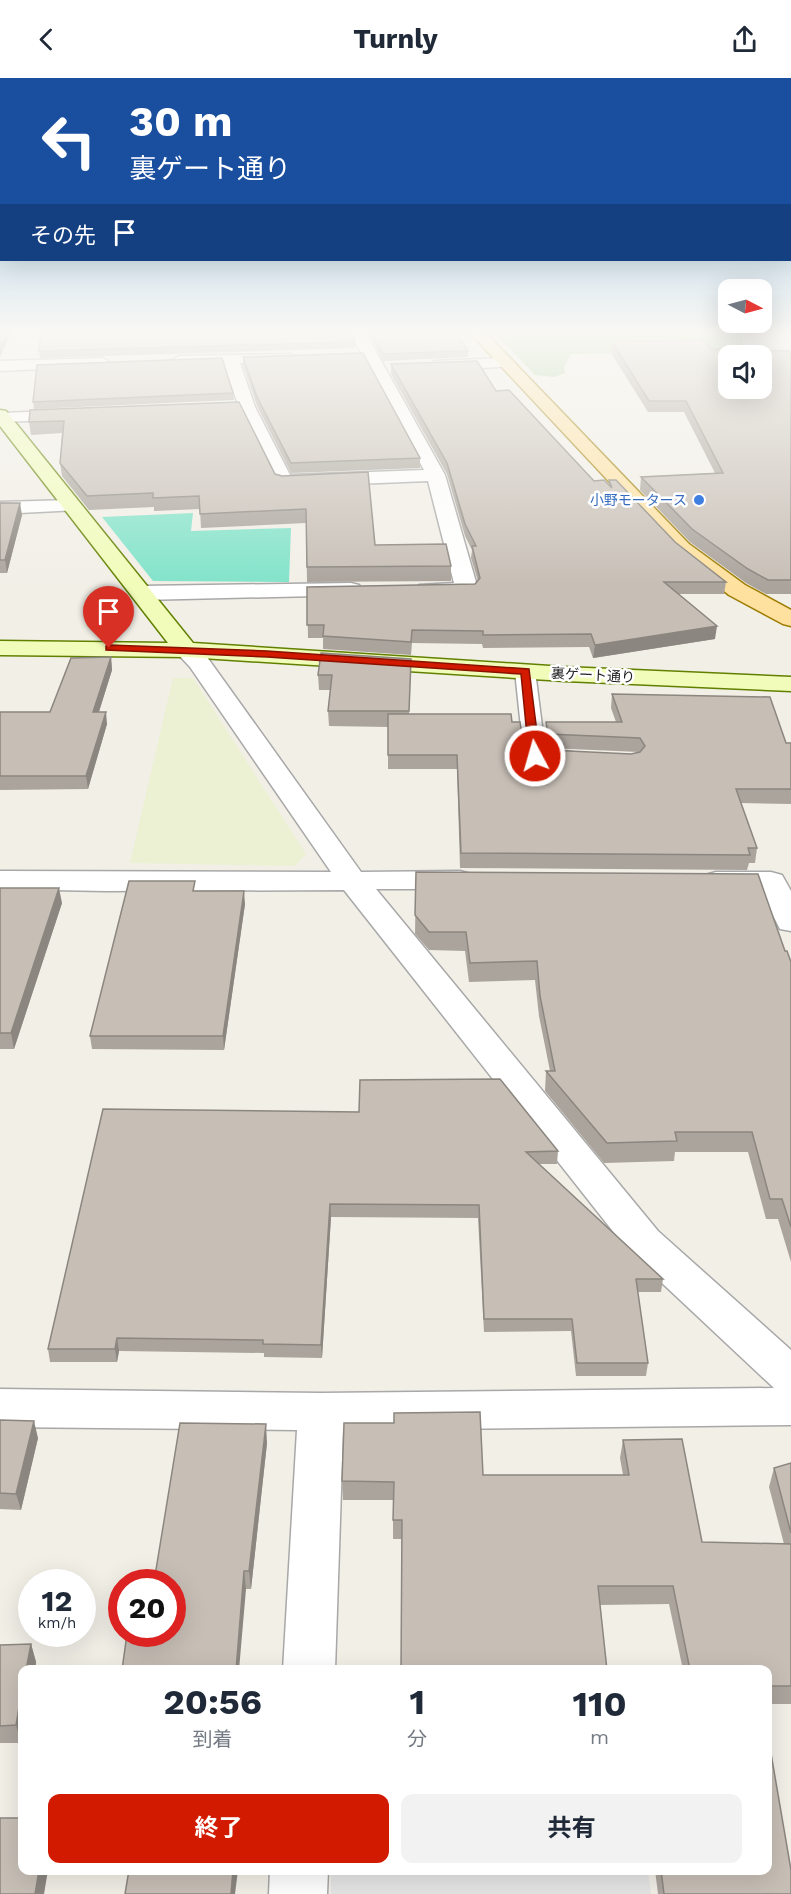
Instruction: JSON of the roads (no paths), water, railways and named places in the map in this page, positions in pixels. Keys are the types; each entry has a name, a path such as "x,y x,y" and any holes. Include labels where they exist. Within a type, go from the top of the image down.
{"main road":[{"path":"557,417 682,548 736,590 791,619"}],"street":[{"path":"1,417 186,650 199,662 351,879 644,1242 791,1376"},
{"path":"253,417 283,481 436,475"},
{"path":"404,417 436,475 467,589 409,590"},
{"path":"0,508 71,506"},
{"path":"142,593 374,590"},
{"name":"裏ゲート通り","path":"0,648 186,650 525,671 791,684"},
{"path":"0,880 106,882 491,880"},
{"path":"690,880 771,881 791,922"},
{"path":"0,1408 321,1412 791,1406"},
{"path":"309,1665 321,1412"},
{"path":"298,1894 299,1875"}],"lane":[{"path":"525,671 535,756 582,758"}],"place":[{"name":"小野モータース","path":"699,500"}]}
